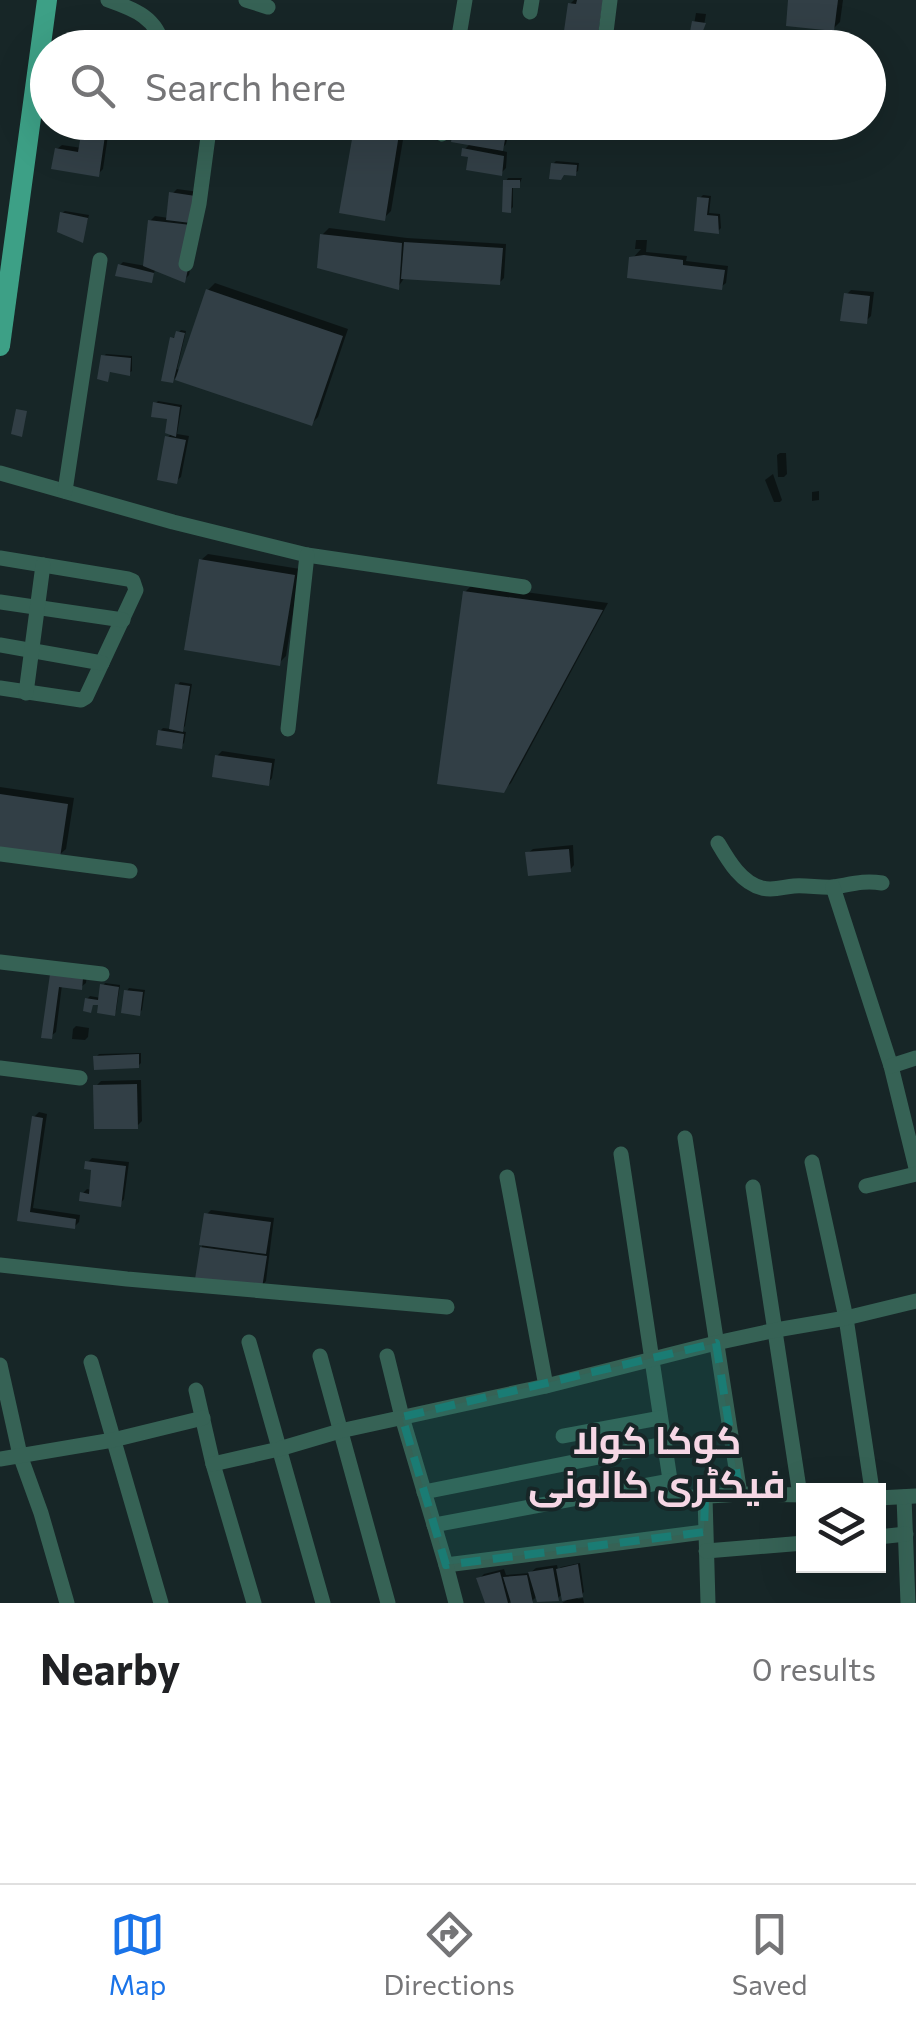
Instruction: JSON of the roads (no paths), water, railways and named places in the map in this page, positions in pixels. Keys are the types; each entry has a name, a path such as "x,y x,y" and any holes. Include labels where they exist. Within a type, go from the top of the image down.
{"main road":[{"path":"45,30 47,0"},
{"path":"0,346 34,140"}],"street":[{"path":"108,0 137,10 157,30"},
{"path":"246,0 268,7"},
{"path":"460,30 465,0"},
{"path":"606,30 610,0"},
{"path":"186,264 208,140"},
{"path":"65,491 100,260"},
{"path":"0,473 307,555 524,587"},
{"path":"288,729 307,555"},
{"path":"0,558 134,581 136,590 81,700 0,688"},
{"path":"26,692 43,565"},
{"path":"0,602 123,620"},
{"path":"0,645 102,663"},
{"path":"718,843 748,882 762,888 832,887 864,880 882,883"},
{"path":"0,854 130,871"},
{"path":"832,887 891,1066 916,1171 866,1186"},
{"path":"0,962 102,974"},
{"path":"891,1066 916,1058"},
{"path":"0,1068 80,1078"},
{"path":"686,1138 740,1494"},
{"path":"621,1154 674,1497 796,1495"},
{"path":"812,1162 846,1318 871,1483"},
{"path":"507,1177 546,1386"},
{"path":"753,1187 800,1483"},
{"path":"0,1264 447,1307"},
{"path":"214,1464 402,1416 916,1301"},
{"path":"248,1342 323,1603"},
{"path":"320,1356 388,1603"},
{"path":"387,1356 456,1603"},
{"path":"90,1362 161,1603"},
{"path":"0,1365 20,1455 67,1603"},
{"path":"196,1390 254,1603"},
{"path":"0,1459 114,1440 203,1418"},
{"path":"563,1436 660,1418"},
{"path":"424,1492 664,1444"},
{"path":"434,1524 669,1481"},
{"path":"705,1497 708,1603"},
{"path":"910,1497 906,1534 911,1595"},
{"path":"446,1566 704,1532"},
{"path":"886,1535 906,1534"},
{"path":"706,1551 796,1544"}],"district":[{"name":"کوکا کولا فیکٹری کالونی","path":"657,1463"}]}
